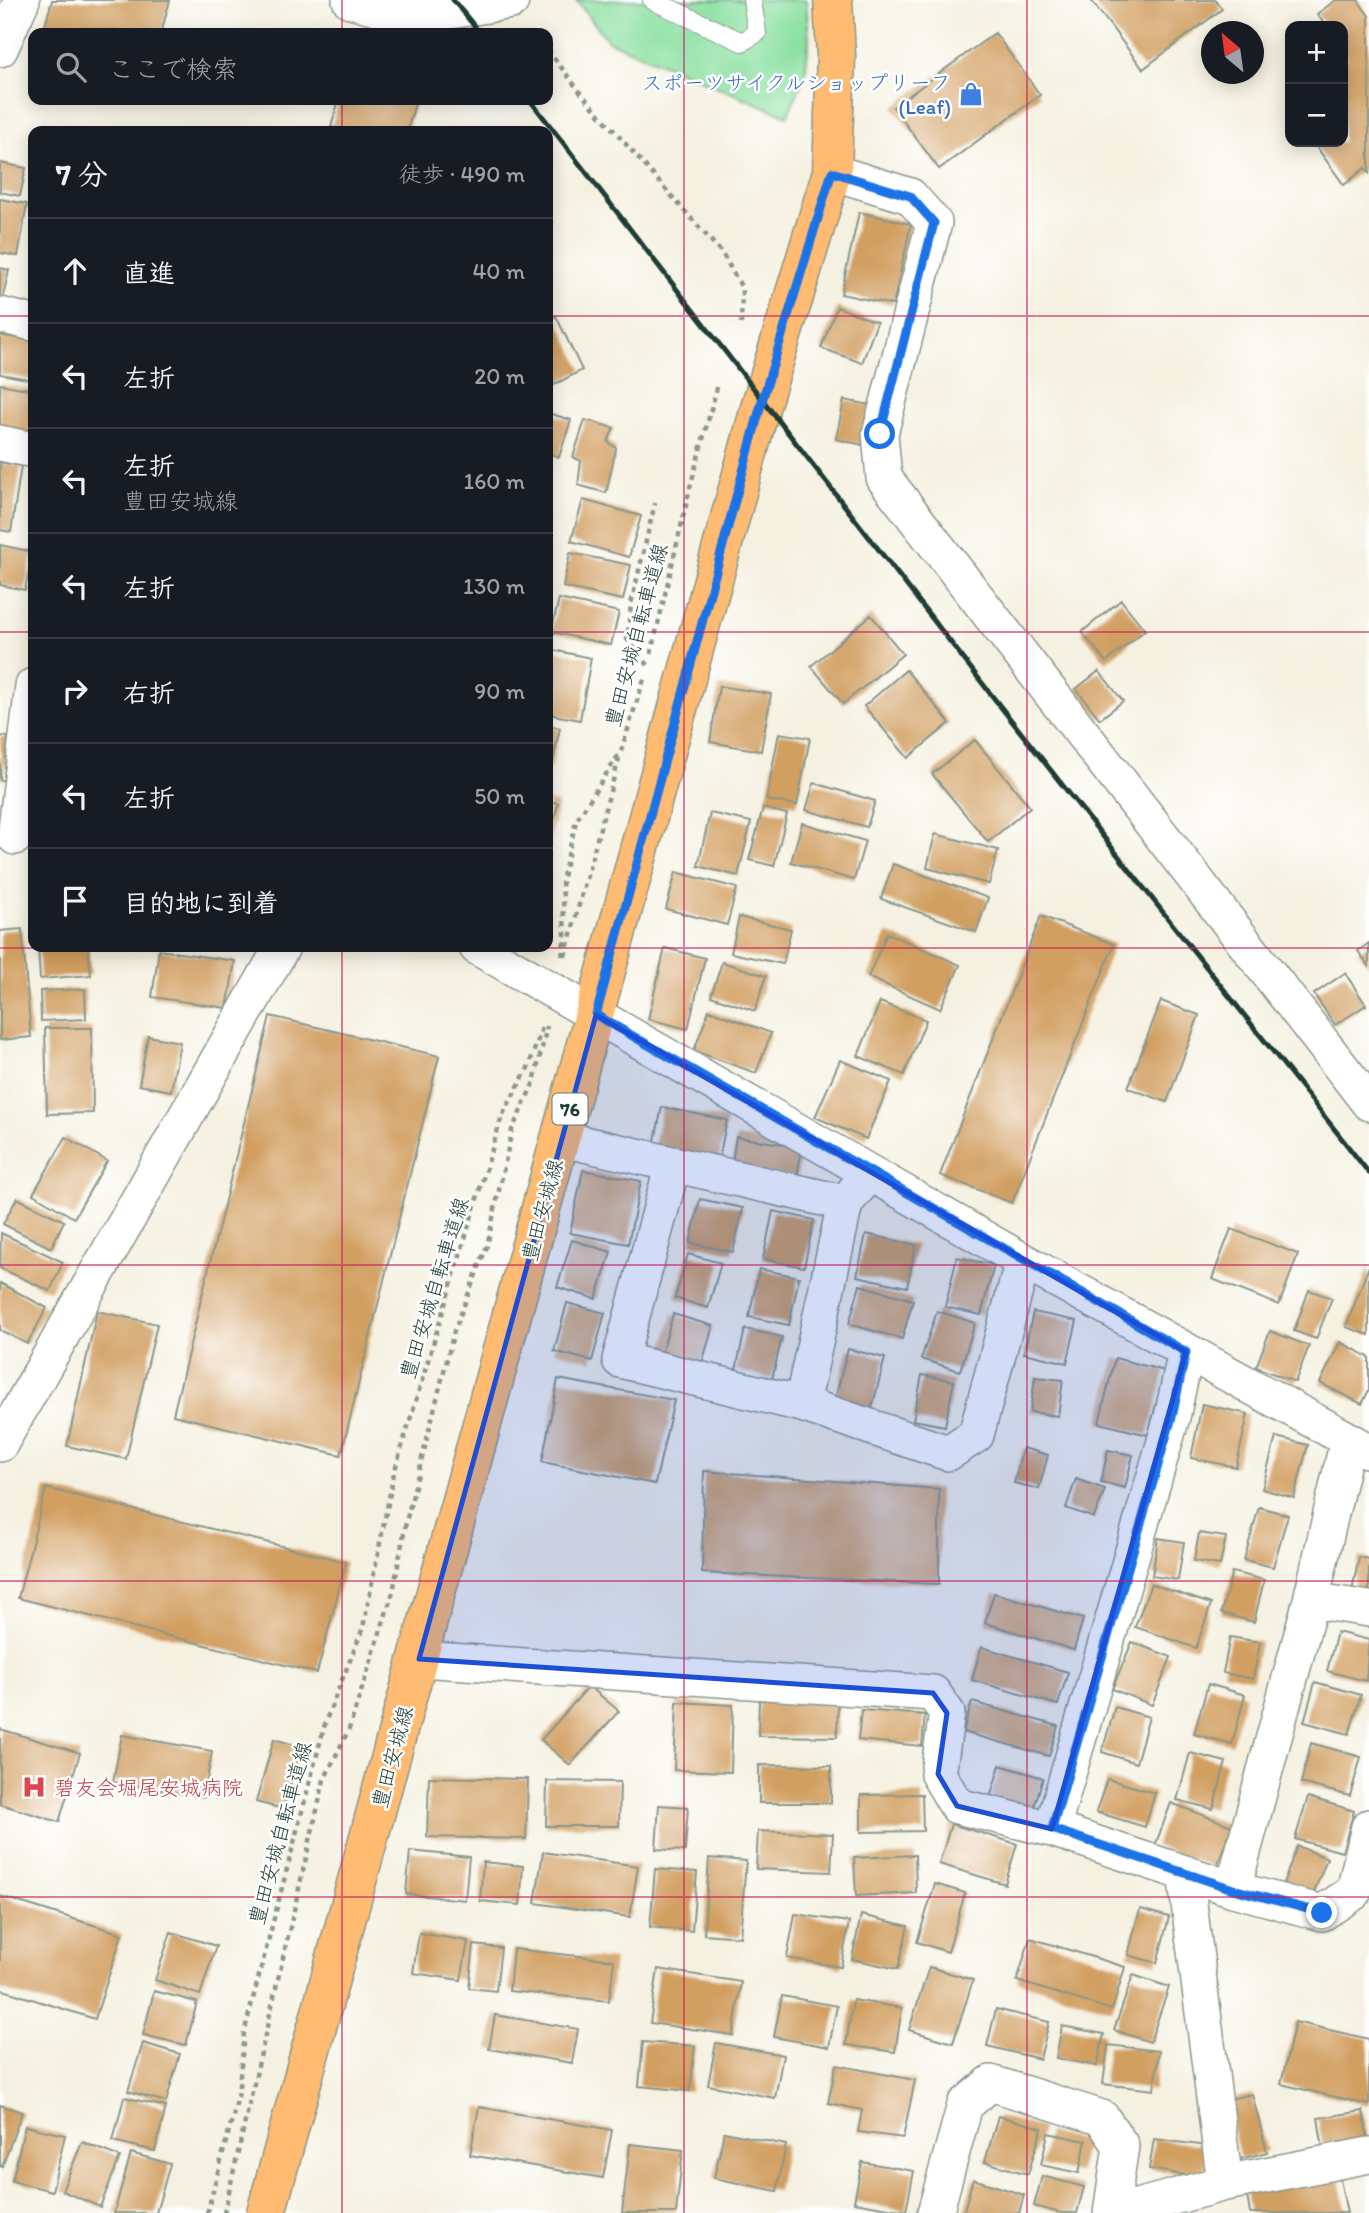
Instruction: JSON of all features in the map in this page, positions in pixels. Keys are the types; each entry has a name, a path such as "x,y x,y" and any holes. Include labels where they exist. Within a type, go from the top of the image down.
{"main road":[{"name":"豊田安城線","path":"266,2213 762,401 832,172 836,57 833,0"}],"street":[{"path":"0,49 22,0"},
{"path":"350,0 414,17 510,1"},
{"path":"832,172 910,196 934,223 880,434 884,478 1369,1103"},
{"path":"0,315 28,322"},
{"path":"0,443 28,449"},
{"path":"16,837 28,730"},
{"path":"0,1444 279,952"},
{"path":"486,952 1023,1261 1358,1445 1311,1600 1233,1889"},
{"path":"562,1139 845,1203"},
{"path":"673,1164 620,1360 802,1404 947,1453 976,1435 1023,1261"},
{"path":"802,1404 845,1203 871,1172"},
{"path":"1052,1829 1172,1417 1186,1352"},
{"path":"1311,1600 1369,1609"},
{"path":"419,1659 933,1693 947,1713 938,1774 957,1806 1052,1829 1233,1889 1322,1913 1354,1892 1369,1827"},
{"path":"1185,1873 1225,2183"},
{"path":"935,2213 965,2105 991,2083 1102,2118 1121,2146 1113,2213 1225,2183 1369,2155"}],"lane":[{"path":"652,0 741,42 757,33 752,0"}],"path":[{"path":"553,57 580,92 722,253 742,288 741,324"},
{"name":"豊田安城自転車道線","path":"207,2213 238,2097 244,2033 326,1720 363,1628 394,1473 502,1116 527,1068 556,990 565,935 562,881 576,821 621,751 648,665 717,387"},
{"path":"648,665 627,639 631,604 655,503"},
{"path":"224,2213 324,1780 349,1729 393,1592 406,1521 454,1331 487,1246 512,1130 534,1082 556,990 621,751"}],"highlighted area":[{"path":"596,1015 1186,1352 1052,1829 957,1806 938,1774 947,1713 933,1693 419,1659"}],"green space":[{"path":"576,0 806,0 809,40 805,77 787,116 608,41"}],"building":[{"path":"52,0 170,0 162,28 44,28"},
{"path":"1091,0 1215,0 1222,9 1206,21 1201,21 1201,25 1143,69"},
{"path":"1336,0 1358,0 1369,16 1369,173 1365,168 1344,185 1317,147 1348,147 1348,21 1322,21 1317,14"},
{"path":"995,33 1040,95 939,169 893,107"},
{"path":"338,105 415,105 408,126 331,126"},
{"path":"0,163 26,168 20,196 0,192"},
{"path":"0,199 27,204 18,256 0,253"},
{"path":"859,212 911,224 893,305 841,294"},
{"path":"0,268 9,270 2,301 0,301"},
{"path":"837,307 877,322 862,363 821,348"},
{"path":"556,316 582,370 553,385 553,318"},
{"path":"0,335 28,340 28,379 0,374"},
{"path":"0,384 28,389 28,435 0,429"},
{"path":"844,400 871,405 863,445 836,439"},
{"path":"553,415 571,420 559,457 553,455"},
{"path":"585,420 614,428 608,442 616,448 606,493 578,485 581,461 573,457"},
{"path":"0,462 21,466 11,532 0,530"},
{"path":"583,500 641,516 629,557 571,541"},
{"path":"0,545 28,551 25,590 0,585"},
{"path":"570,553 631,565 623,600 563,587"},
{"path":"559,599 619,612 611,645 553,632"},
{"path":"1121,600 1145,630 1106,662 1082,632"},
{"path":"871,615 903,654 843,704 811,666"},
{"path":"553,650 591,658 580,720 553,715"},
{"path":"906,670 950,723 908,758 864,706"},
{"path":"1099,671 1123,701 1100,719 1076,689"},
{"path":"719,686 771,694 761,751 710,742"},
{"path":"553,726 560,728 553,759"},
{"path":"779,733 810,738 797,805 766,800"},
{"path":"0,736 8,737 4,780 0,780"},
{"path":"975,740 1030,807 988,842 932,774"},
{"path":"814,783 875,801 867,827 806,810"},
{"path":"553,802 558,803 553,825"},
{"path":"763,808 787,814 774,866 749,860"},
{"path":"710,813 751,822 738,876 698,866"},
{"path":"802,823 865,841 854,880 791,862"},
{"path":"935,834 998,850 989,884 927,868"},
{"path":"893,864 988,898 976,932 881,899"},
{"path":"676,872 737,888 727,925 666,909"},
{"path":"1041,916 1114,944 1012,1203 940,1175"},
{"path":"739,917 791,929 783,964 731,953"},
{"path":"22,929 31,1037 0,1040 0,931"},
{"path":"887,933 960,965 940,1009 868,977"},
{"path":"1369,943 1369,966 1358,951"},
{"path":"665,948 705,958 688,1029 648,1019"},
{"path":"38,952 89,952 91,975 40,979"},
{"path":"159,952 235,961 227,1008 152,997"},
{"path":"722,962 766,976 755,1011 711,996"},
{"path":"1345,973 1366,1005 1335,1025 1314,994"},
{"path":"85,989 86,1019 41,1021 40,991"},
{"path":"1161,1001 1199,1015 1167,1102 1128,1088"},
{"path":"880,1002 926,1020 904,1075 858,1056"},
{"path":"709,1010 771,1033 756,1073 694,1051"},
{"path":"270,1016 439,1056 341,1455 173,1415"},
{"path":"45,1028 92,1028 93,1113 47,1114"},
{"path":"148,1036 180,1042 171,1091 139,1085"},
{"path":"840,1060 891,1081 866,1139 815,1117"},
{"path":"662,1107 727,1120 718,1163 653,1150"},
{"path":"66,1137 107,1161 74,1218 33,1194"},
{"path":"736,1137 802,1147 797,1177 731,1168"},
{"path":"583,1170 641,1181 628,1244 570,1233"},
{"path":"17,1198 64,1221 51,1248 3,1224"},
{"path":"700,1199 743,1208 733,1252 690,1243"},
{"path":"773,1211 814,1220 804,1267 763,1259"},
{"path":"1231,1229 1298,1254 1279,1305 1212,1279"},
{"path":"1,1233 63,1262 50,1291 0,1268"},
{"path":"866,1234 916,1245 907,1287 857,1276"},
{"path":"572,1240 611,1252 596,1299 557,1287"},
{"path":"688,1254 721,1263 708,1308 675,1298"},
{"path":"957,1257 994,1265 981,1315 945,1307"},
{"path":"1369,1266 1369,1335 1346,1327"},
{"path":"759,1269 799,1277 789,1325 749,1317"},
{"path":"0,1283 47,1308 27,1344 0,1330"},
{"path":"860,1285 913,1300 902,1339 849,1324"},
{"path":"1309,1290 1332,1298 1316,1339 1294,1331"},
{"path":"567,1303 605,1313 592,1361 554,1351"},
{"path":"97,1311 157,1324 126,1459 67,1446"},
{"path":"937,1311 975,1323 960,1371 921,1359"},
{"path":"1033,1312 1077,1321 1067,1363 1024,1353"},
{"path":"673,1314 713,1326 700,1370 660,1358"},
{"path":"745,1329 782,1337 772,1379 736,1370"},
{"path":"1270,1331 1309,1346 1295,1382 1256,1367"},
{"path":"1340,1342 1369,1357 1369,1390 1362,1404 1320,1383"},
{"path":"848,1349 885,1358 872,1408 835,1399"},
{"path":"1115,1358 1165,1371 1148,1435 1099,1423"},
{"path":"922,1375 954,1381 945,1426 913,1420"},
{"path":"1035,1377 1063,1380 1058,1416 1030,1412"},
{"path":"558,1379 674,1400 655,1484 542,1462"},
{"path":"1202,1404 1248,1414 1236,1467 1191,1458"},
{"path":"1276,1437 1308,1445 1294,1498 1262,1489"},
{"path":"1023,1448 1048,1455 1039,1489 1014,1483"},
{"path":"1108,1450 1133,1455 1125,1488 1101,1482"},
{"path":"704,1471 939,1489 939,1584 702,1573"},
{"path":"1076,1479 1105,1489 1094,1518 1066,1508"},
{"path":"46,1488 346,1562 317,1673 18,1598"},
{"path":"1259,1507 1288,1515 1273,1567 1244,1560"},
{"path":"1199,1533 1226,1537 1220,1565 1194,1561"},
{"path":"1158,1538 1184,1542 1178,1580 1152,1576"},
{"path":"1359,1557 1369,1559 1369,1600 1351,1596"},
{"path":"1232,1572 1264,1580 1254,1622 1221,1613"},
{"path":"1151,1584 1211,1604 1196,1648 1135,1627"},
{"path":"994,1593 1083,1619 1074,1650 985,1623"},
{"path":"1337,1632 1369,1640 1366,1681 1327,1671"},
{"path":"1230,1637 1260,1642 1253,1679 1223,1673"},
{"path":"1132,1642 1171,1657 1152,1705 1112,1689"},
{"path":"981,1647 1068,1672 1058,1705 972,1680"},
{"path":"1315,1682 1361,1695 1349,1734 1304,1722"},
{"path":"1208,1684 1245,1695 1232,1744 1194,1734"},
{"path":"589,1686 619,1711 570,1765 541,1740"},
{"path":"759,1700 838,1700 837,1737 758,1736"},
{"path":"677,1702 733,1705 731,1772 674,1770"},
{"path":"972,1702 1058,1726 1049,1756 963,1732"},
{"path":"1115,1707 1149,1717 1136,1763 1102,1752"},
{"path":"861,1710 925,1715 922,1746 858,1740"},
{"path":"0,1729 80,1753 59,1822 0,1804"},
{"path":"122,1735 212,1751 204,1797 113,1782"},
{"path":"274,1739 301,1747 283,1809 256,1802"},
{"path":"1311,1743 1361,1757 1350,1796 1301,1783"},
{"path":"1190,1753 1226,1762 1213,1809 1177,1800"},
{"path":"759,1765 831,1766 831,1803 759,1803"},
{"path":"1000,1765 1043,1778 1033,1811 990,1798"},
{"path":"429,1777 528,1779 526,1839 427,1837"},
{"path":"1107,1779 1155,1793 1145,1827 1096,1812"},
{"path":"547,1781 620,1782 619,1826 546,1826"},
{"path":"922,1794 923,1831 861,1832 861,1795"},
{"path":"1308,1797 1354,1811 1342,1852 1295,1839"},
{"path":"1171,1803 1232,1826 1216,1868 1155,1846"},
{"path":"659,1805 688,1807 685,1851 656,1849"},
{"path":"951,1824 1017,1844 1005,1884 939,1864"},
{"path":"758,1831 833,1834 831,1872 756,1869"},
{"path":"1297,1846 1327,1858 1313,1895 1283,1884"},
{"path":"410,1851 469,1857 465,1900 406,1894"},
{"path":"543,1852 638,1866 630,1917 535,1903"},
{"path":"915,1855 916,1893 856,1896 854,1858"},
{"path":"709,1858 746,1861 740,1937 704,1934"},
{"path":"483,1862 523,1866 520,1905 480,1901"},
{"path":"655,1869 697,1872 692,1931 650,1927"},
{"path":"935,1884 965,1893 948,1952 917,1942"},
{"path":"0,1896 122,1934 95,2019 0,1989"},
{"path":"1140,1909 1169,1917 1157,1963 1128,1955"},
{"path":"795,1914 849,1922 841,1967 787,1958"},
{"path":"861,1915 908,1926 898,1969 852,1959"},
{"path":"171,1932 216,1946 200,1995 155,1980"},
{"path":"419,1933 468,1941 461,1980 413,1973"},
{"path":"1030,1938 1125,1967 1112,2010 1017,1981"},
{"path":"474,1945 501,1948 496,1991 469,1988"},
{"path":"513,1949 614,1960 609,2001 509,1991"},
{"path":"929,1967 973,1980 953,2043 909,2030"},
{"path":"658,1969 741,1982 733,2035 650,2023"},
{"path":"1133,1975 1169,1987 1150,2042 1114,2030"},
{"path":"154,1991 197,2002 186,2045 143,2035"},
{"path":"782,1996 837,2006 829,2047 774,2037"},
{"path":"853,2000 902,2008 895,2052 846,2045"},
{"path":"996,2009 1049,2022 1040,2059 987,2046"},
{"path":"495,2015 578,2029 572,2063 489,2049"},
{"path":"1295,2022 1369,2039 1369,2105 1281,2084"},
{"path":"1062,2026 1104,2034 1097,2066 1056,2058"},
{"path":"643,2042 695,2046 690,2091 639,2086"},
{"path":"143,2043 180,2054 166,2102 128,2091"},
{"path":"716,2043 783,2055 775,2098 708,2085"},
{"path":"1108,2045 1159,2051 1154,2090 1103,2084"},
{"path":"836,2065 915,2080 903,2138 858,2132 862,2110 828,2103"},
{"path":"1252,2094 1267,2152 1240,2159 1225,2100"},
{"path":"124,2097 166,2107 155,2151 113,2141"},
{"path":"0,2105 22,2112 2,2167 0,2166"},
{"path":"479,2107 612,2130 603,2178 470,2155"},
{"path":"1363,2111 1369,2145 1324,2155 1318,2118"},
{"path":"998,2116 1042,2128 1028,2174 985,2162"},
{"path":"25,2126 65,2135 52,2191 12,2181"},
{"path":"724,2132 786,2145 777,2191 714,2178"},
{"path":"1048,2133 1086,2141 1079,2173 1041,2165"},
{"path":"1154,2139 1208,2146 1203,2178 1149,2169"},
{"path":"82,2142 120,2157 100,2207 62,2191"},
{"path":"630,2144 683,2150 676,2213 622,2213"},
{"path":"131,2153 170,2164 156,2213 114,2213"},
{"path":"862,2162 914,2171 906,2211 854,2202"},
{"path":"1338,2170 1347,2213 1250,2213 1246,2190"},
{"path":"1042,2176 1084,2187 1077,2213 1060,2213 1034,2206"},
{"path":"973,2179 1024,2195 1019,2213 963,2213"}],"railway":[{"path":"453,0 476,28"},
{"path":"534,105 550,126"},
{"path":"553,130 1000,706 1369,1173"}],"place":[{"name":"スポーツサイクルショップリーフ (Leaf)","path":"971,94"},
{"name":"碧友会堀尾安城病院","path":"34,1787"}],"route":[{"path":"880,434 934,223 910,196 832,172 762,401 596,1015 758,1110 1186,1352 1172,1417 1052,1829 1233,1889 1322,1913"}]}
